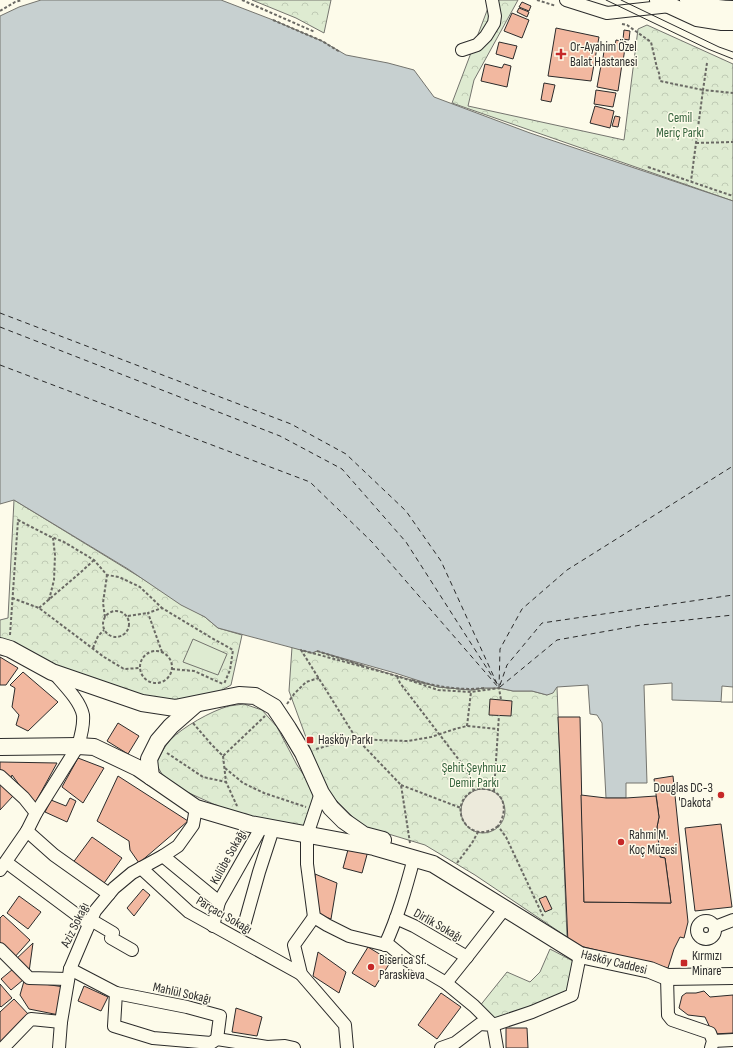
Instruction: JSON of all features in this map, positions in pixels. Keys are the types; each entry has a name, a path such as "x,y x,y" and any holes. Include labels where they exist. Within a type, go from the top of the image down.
{"main road":[{"path":"688,0 705,6 733,9"},
{"path":"664,3 697,18 722,22 733,22"},
{"path":"5,648 52,672 142,703 191,709 239,695 255,696 280,706 288,728 303,753 321,793 331,808 344,821 364,835 412,853 433,864 486,897"},
{"path":"151,777 149,759 158,741 170,726 191,709"},
{"path":"0,747 94,747 138,768 196,808 267,828 412,853 423,852 448,865 486,897"},
{"name":"Hasköy Caddesi","path":"486,897 580,955 650,970 667,977 733,976"}],"street":[{"path":"462,50 478,45 494,23 495,16 492,0"},
{"path":"562,3 607,13 664,3"},
{"path":"52,672 75,698 83,715 82,734 78,746 27,831 3,866 90,922 113,933 111,938 132,950"},
{"path":"0,776 24,798 36,814"},
{"path":"321,793 307,835 307,864 314,917 294,945 301,974 345,1025 347,1048"},
{"name":"Aziz Sokağı","path":"59,1048 61,1022 69,974 95,911 114,888 132,873 178,846 193,825 196,808"},
{"path":"245,922 267,828"},
{"name":"Kulübe Sokağı","path":"213,926 219,902 267,828"},
{"path":"27,831 54,855 109,894"},
{"path":"385,945 396,918 406,886 412,853"},
{"path":"163,856 219,902"},
{"name":"Parçacı Sokağı","path":"141,868 188,912 301,974"},
{"path":"446,983 505,908"},
{"path":"314,917 349,936 390,946 407,960 446,983 474,1006 493,1025 496,1048"},
{"name":"Dirlik Sokağı","path":"396,918 414,926 467,957"},
{"path":"715,927 733,920"},
{"path":"0,949 28,978 69,974 116,993 114,1026 152,1043 211,1043 217,1039 267,1047 285,1046 294,1048"},
{"path":"441,1048 456,1046 480,1024 493,1025 532,1012 572,995 580,955"},
{"path":"667,977 668,1015 672,1020 710,1033 712,1045 733,1040"},
{"name":"Mahlül Sokağı","path":"116,993 187,1007 220,1016 217,1039"},
{"path":"3,1048 31,1019 61,1022"}],"path":[{"path":"0,11 15,2 22,0"},
{"path":"242,0 315,32"},
{"path":"537,0 562,3"},
{"path":"273,20 322,41 340,52"},
{"path":"619,23 627,25 651,42 660,81 704,90 733,93"},
{"path":"691,181 707,63"},
{"path":"696,143 733,142"},
{"path":"648,167 733,196"},
{"path":"5,648 10,631 18,520 64,542 94,560 107,575 119,577 140,587 162,608 233,650 230,670 223,685"},
{"path":"49,600 54,580 55,555 53,538"},
{"path":"39,608 94,560"},
{"path":"105,617 115,611 120,611 127,616 130,625 129,629 123,636 114,637 104,630 103,621 105,617 103,603 107,575"},
{"path":"12,598 39,608 104,657 124,669 140,668"},
{"path":"127,616 148,613 162,608"},
{"path":"148,613 162,652"},
{"path":"93,648 98,636 104,630"},
{"path":"461,808 401,785 356,738 301,650 438,687 471,690 484,688"},
{"path":"157,651 166,655 172,663 171,674 164,682 158,683 153,683 144,678 140,668 143,658 147,654 157,651"},
{"path":"316,651 438,690 471,692 499,688 500,700"},
{"path":"172,669 194,671 223,685 230,684"},
{"path":"397,676 400,683 466,769 474,790"},
{"path":"224,756 306,682 319,678"},
{"path":"467,726 471,692"},
{"path":"191,709 211,744 224,756 226,782 244,822"},
{"path":"494,791 499,715"},
{"path":"303,753 356,738 408,741 431,737 467,726 498,729"},
{"path":"156,746 203,777 226,782"},
{"path":"225,768 243,783 264,793 316,809"},
{"path":"401,785 412,853"},
{"path":"485,789 494,791 501,798 505,808 502,821 493,830 486,833 472,830 466,826 462,820 461,808 465,798 474,790 485,789"},
{"path":"498,826 506,837 544,917"},
{"path":"453,869 478,832"}],"green space":[{"path":"252,0 331,0 324,33 296,18"},
{"name":"Cemil Meriç Parkı","path":"491,0 518,0 474,80 468,106 624,140 638,29 647,25 733,64 733,201 452,103"},
{"path":"14,500 205,617 218,628 242,635 231,685 197,704 142,703 0,642 0,620 8,618"},
{"path":"193,639 227,654 218,675 183,662"},
{"name":"Şehit Şeyhmuz Demir Parkı","path":"292,647 312,653 317,651 438,687 471,690 499,688 513,691 532,691 547,695 557,687 567,937 475,875 425,845 362,826 325,789 289,691"},
{"path":"244,704 262,710 277,727 297,765 319,798 309,831 231,812 178,788 162,774 156,764 170,740 182,730 214,712 229,706"},
{"path":"550,949 573,961 569,990 495,1021 479,1007 507,972 530,982 540,972"}],"shaded area":[{"path":"41,0 221,0 322,41 346,55 388,63 414,70 434,97 530,133 733,201 733,702 672,700 672,683 644,685 647,783 626,783 626,798 606,798 602,723 597,715 590,714 588,685 557,687 553,693 547,695 532,691 513,691 499,688 471,690 438,687 317,651 312,653 218,628 205,617 181,605 128,569 14,500 0,504 0,16 19,7"},
{"path":"479,789 487,789 499,795 505,807 505,815 499,827 487,833 479,833 467,827 461,815 461,807 467,795"}],"pier":[{"path":"722,686 733,687 733,702 721,702"}],"building":[{"path":"522,2 531,6 529,11 519,7"},
{"path":"519,8 529,12 527,17 517,12"},
{"path":"512,13 529,20 522,38 504,31"},
{"path":"556,28 599,37 591,81 548,76"},
{"path":"624,30 630,31 629,40 623,39"},
{"path":"616,40 626,42 623,61 603,58 605,44 615,45"},
{"path":"499,42 517,46 513,59 496,54"},
{"path":"602,60 622,64 618,91 597,87"},
{"path":"485,64 502,68 504,64 511,66 507,87 481,81"},
{"path":"544,83 555,85 551,102 541,100"},
{"path":"596,90 616,93 613,107 594,104"},
{"path":"595,106 614,111 610,128 590,123"},
{"path":"615,116 620,117 618,127 612,126"},
{"path":"0,657 18,668 6,685 0,685"},
{"path":"23,672 58,702 28,731 16,725 19,715 12,707 15,688 10,685"},
{"path":"490,699 512,701 511,716 489,715"},
{"path":"558,717 580,717 584,902 671,903 665,858 660,857 657,827 659,817 654,779 673,776 688,922 684,938 680,937 674,949 668,968 568,943"},
{"path":"118,723 139,736 128,754 107,741"},
{"path":"78,758 104,768 83,803 62,787"},
{"path":"0,762 57,763 34,805 12,775 10,780 0,771"},
{"path":"118,776 188,821 139,863 130,850 129,841 97,821"},
{"path":"0,784 13,796 0,810"},
{"name":"Rahmi M. Koç Müzesi","path":"581,795 606,798 656,796 659,817 657,827 660,857 665,858 671,903 584,902"},
{"path":"70,798 76,801 67,822 45,812 51,800 66,806"},
{"path":"721,824 732,907 695,911 685,828"},
{"path":"92,837 122,858 102,886 72,864"},
{"path":"349,846 368,851 362,873 343,868"},
{"path":"315,874 337,883 331,919 317,914"},
{"path":"143,889 150,895 134,916 127,908"},
{"path":"19,896 41,912 28,929 7,913"},
{"path":"546,896 552,909 545,912 539,899"},
{"path":"3,915 30,940 13,959 0,947 0,918"},
{"path":"33,943 29,972 14,961"},
{"name":"Biserica Sf. Paraskieva","path":"368,947 391,961 375,987 352,973"},
{"path":"318,952 346,972 339,993 313,976"},
{"path":"13,969 23,980 11,990 1,979"},
{"path":"24,981 64,987 59,1015 29,1009 20,995"},
{"path":"0,984 12,998 1,1007 0,1006"},
{"path":"84,986 108,997 101,1011 78,1001"},
{"path":"704,991 710,997 733,995 733,1033 713,1034 705,1017 688,1015 679,1008 682,996 686,993"},
{"path":"441,993 461,1007 437,1039 418,1025"},
{"path":"14,999 30,1016 0,1044 0,1012"},
{"path":"236,1008 262,1017 257,1036 232,1032"},
{"path":"506,1028 527,1028 528,1048 506,1048"}],"ferry route":[{"path":"0,313 291,424 346,454 406,511 441,561 499,688 500,649 522,609 567,570 733,466"},
{"path":"0,327 280,436 342,469 406,542 497,684"},
{"path":"0,365 310,482 372,542 498,687"},
{"path":"500,685 507,665 542,623 733,595"},
{"path":"500,687 557,640 641,625 733,615"}],"tram line":[{"path":"606,0 708,49 733,59"},
{"path":"621,0 719,47 733,52"}],"place":[{"name":"Or-Ayahim Özel Balat Hastanesi","path":"561,54"},
{"name":"Hasköy Parkı","path":"310,740"},
{"name":"Douglas DC-3 'Dakota'","path":"721,795"},
{"name":"Rahmi M. Koç Müzesi","path":"621,842"},
{"name":"Kırmızı Minare","path":"684,963"},
{"name":"Biserica Sf. Paraskieva","path":"371,967"}]}
